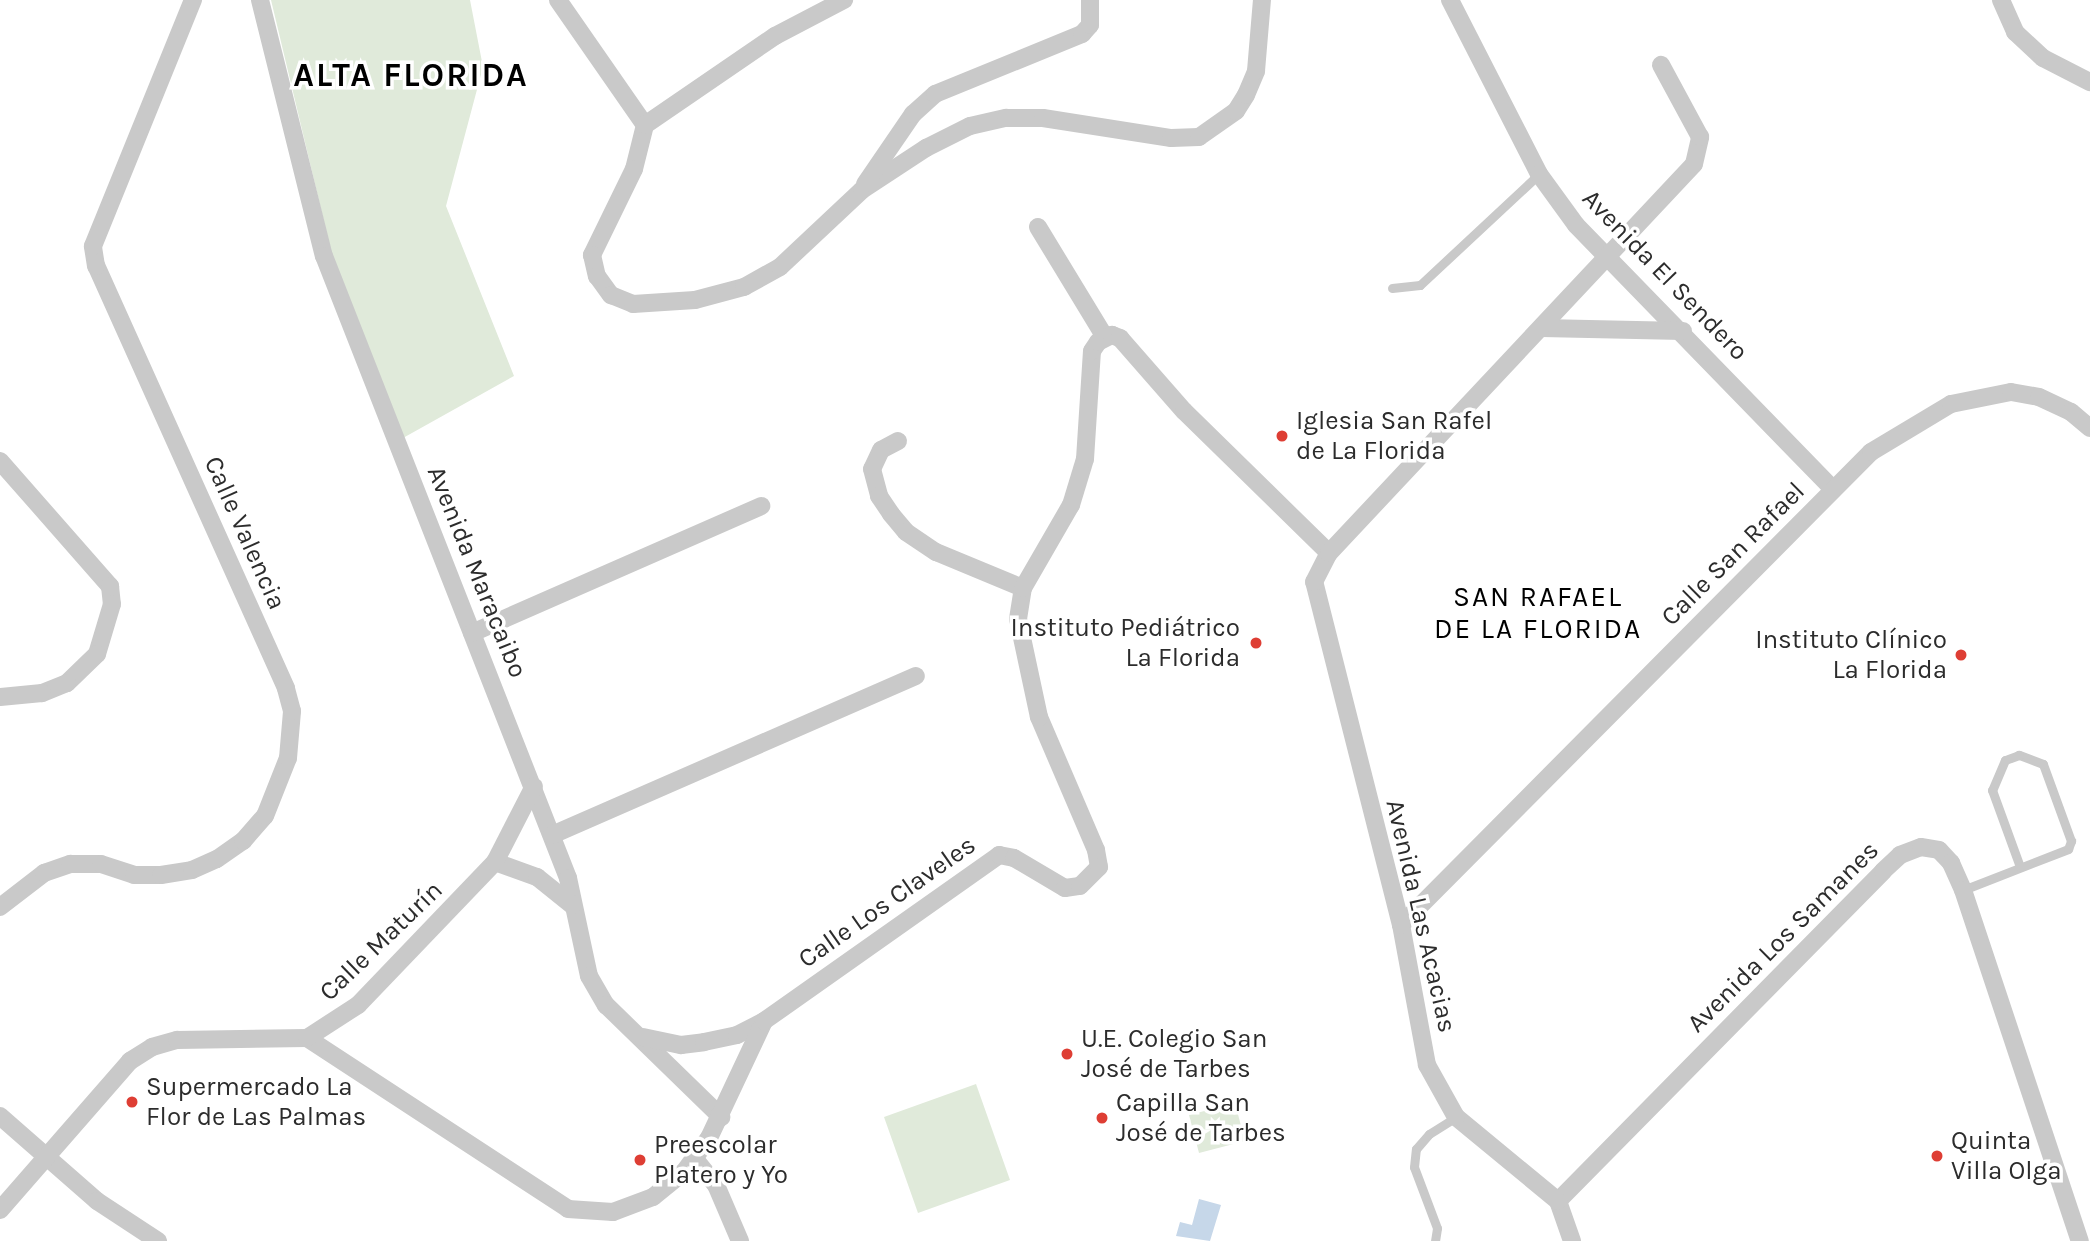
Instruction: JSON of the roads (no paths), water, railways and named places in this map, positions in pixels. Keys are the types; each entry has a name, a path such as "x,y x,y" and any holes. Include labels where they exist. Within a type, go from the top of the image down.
{"street":[{"name":"Calle Valencia","path":"0,907 44,873 70,864 101,864 134,874 161,875 192,870 217,859 243,841 265,816 288,758 292,710 286,688 101,278 93,246 193,0"},
{"name":"Avenida Maracaibo","path":"260,0 324,256 534,786 552,835 589,976 606,1005 642,1037 721,1117"},
{"path":"558,0 645,125"},
{"path":"844,0 775,36 645,125 634,169 592,255 597,276 611,295 633,304 663,306 744,287 780,267 862,190 926,148 970,126 1006,118 1042,118 1171,138 1199,137 1236,111 1246,95 1256,71 1262,0"},
{"path":"862,190 913,114 935,94 1082,34 1093,12 1090,0"},
{"name":"Avenida El Sendero","path":"1450,0 1539,174 1604,256 1683,331 1833,489"},
{"path":"2001,0 2015,32 2043,58 2090,82"},
{"name":"Avenida Las Acacias","path":"1558,1201 1456,1117 1427,1065 1401,925 1314,582 1329,553 1542,328 1699,152 1700,136 1693,118 1661,65"},
{"path":"1038,227 1105,337 1120,338 1184,411 1329,553"},
{"path":"1542,328 1683,331"},
{"name":"Calle Los Claveles","path":"764,1021 999,855 1014,858 1065,888 1080,886 1098,867 1096,850 1035,705 1018,619 1023,588 1072,505 1085,458 1092,351 1105,337"},
{"name":"Calle San Rafael","path":"1401,925 1871,452 1926,416 1982,396 2011,392 2039,397 2071,412 2090,428"},
{"path":"898,441 881,450 872,469 879,496 906,532 936,552 1023,588"},
{"path":"0,461 110,586 112,604 97,654 67,683 42,693 0,697"},
{"path":"472,633 761,506"},
{"path":"552,835 916,676"},
{"name":"Calle Maturín","path":"307,1038 358,1005 495,862 534,786"},
{"name":"Avenida Los Samanes","path":"1558,1201 1900,855 1921,847 1939,850 1951,863 1963,890 2080,1241"},
{"path":"495,862 537,877 572,905"},
{"path":"642,1037 681,1045 704,1042 737,1035 764,1021"},
{"path":"0,1210 43,1157 130,1061 152,1047 177,1040 307,1038 568,1209 613,1212 653,1197 694,1158 721,1117 764,1021"},
{"path":"0,1116 43,1157 97,1201 158,1241"},
{"path":"694,1158 716,1185 740,1241"},
{"path":"1558,1201 1572,1241"}],"lane":[{"path":"1392,288 1420,285 1539,174"},
{"path":"1963,890 2020,867 2059,856 2071,841 2043,764 2019,755 2004,760 1992,790 2020,867"},
{"path":"1435,1241 1437,1228 1414,1167 1416,1149 1429,1134 1456,1117"}],"water":[{"path":"1199,1199 1221,1205 1210,1241 1176,1236 1180,1222 1192,1225"}],"place":[{"name":"Iglesia San Rafel de La Florida","path":"1282,436"},
{"name":"Instituto Pediátrico La Florida","path":"1256,643"},
{"name":"Instituto Clínico La Florida","path":"1961,655"},
{"name":"U.E. Colegio San José de Tarbes","path":"1067,1054"},
{"name":"Supermercado La Flor de Las Palmas","path":"132,1102"},
{"name":"Capilla San José de Tarbes","path":"1102,1118"},
{"name":"Quinta Villa Olga","path":"1937,1156"},
{"name":"Preescolar Platero y Yo","path":"640,1160"}],"district":[{"name":"ALTA FLORIDA","path":"411,76"},
{"name":"SAN RAFAEL DE LA FLORIDA","path":"1538,613"}]}
